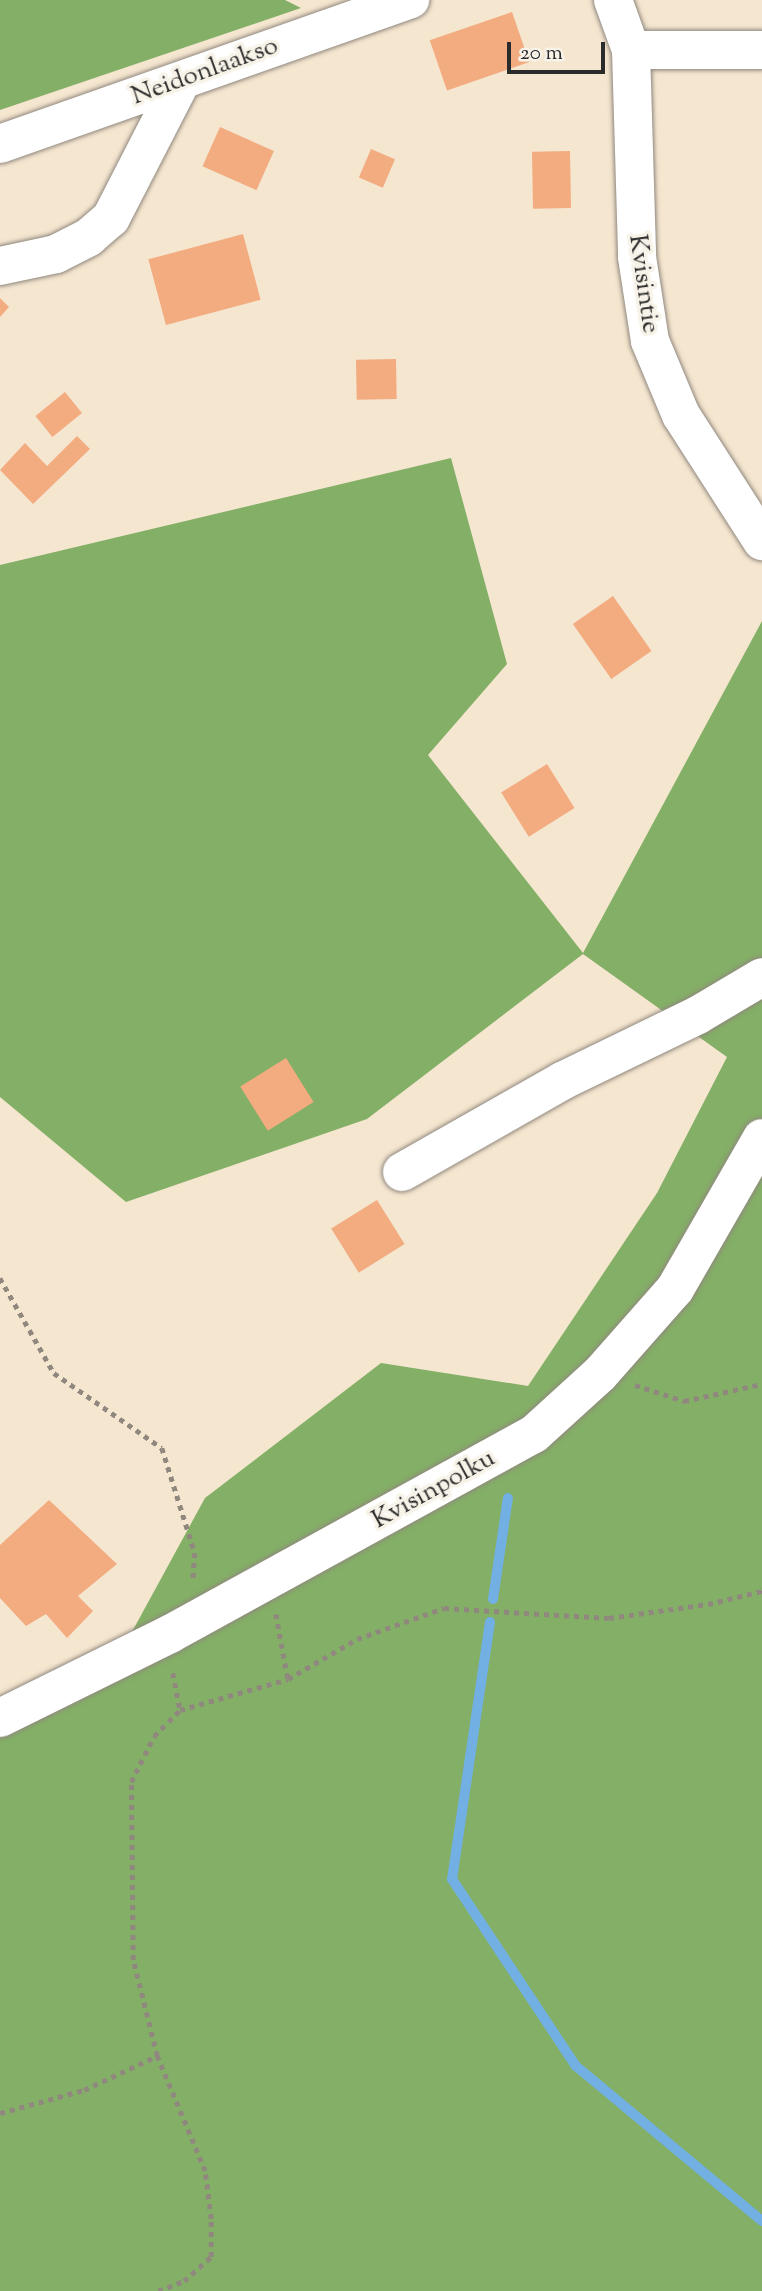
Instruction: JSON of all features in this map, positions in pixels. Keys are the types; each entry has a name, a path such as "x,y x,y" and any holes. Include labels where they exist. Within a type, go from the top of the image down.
{"street":[{"name":"Neidonlaakso","path":"0,144 410,0"},
{"name":"Kvisintie","path":"613,0 631,50 637,257 650,341 681,415 762,541"},
{"path":"631,50 762,50"},
{"path":"0,266 56,254 89,237 111,218 181,82"},
{"path":"402,1172 562,1081 698,1015 762,977"},
{"name":"Kvisinpolku","path":"0,1718 267,1582 534,1434 600,1374 675,1289 762,1138"}],"path":[{"path":"0,1278 54,1373 162,1448 195,1553 190,1621"},
{"path":"600,1374 684,1402 762,1384"},
{"path":"267,1582 288,1679"},
{"path":"158,2291 184,2281 211,2258 211,2219 205,2172 158,2056 133,1960 131,1782 154,1736 180,1710 288,1679 357,1639 444,1608 609,1618 708,1604 762,1591"},
{"path":"0,2113 84,2090 158,2056"}],"green space":[{"path":"0,0 285,0 301,8 0,110"},
{"path":"451,458 507,664 428,755 583,953 762,621 762,2291 0,2291 0,1703 127,1641 205,1498 381,1363 528,1386 657,1193 727,1057 583,954 367,1119 126,1202 0,1097 0,565"}],"building":[{"path":"512,12 529,62 447,90 430,40"},
{"path":"220,127 274,151 256,190 203,166"},
{"path":"371,149 395,159 383,188 359,178"},
{"path":"570,151 571,208 533,209 532,152"},
{"path":"243,234 261,300 166,325 148,259"},
{"path":"0,298 9,307 0,317"},
{"path":"396,359 397,399 357,400 356,360"},
{"path":"65,392 82,413 52,437 35,416"},
{"path":"77,436 90,449 33,504 0,470 25,443 47,466"},
{"path":"613,596 651,651 611,679 573,624"},
{"path":"547,764 575,808 529,837 501,793"},
{"path":"286,1058 314,1102 268,1131 240,1087"},
{"path":"377,1200 405,1244 359,1273 331,1229"},
{"path":"49,1500 117,1564 78,1596 93,1611 67,1638 46,1614 26,1626 0,1598 0,1545"}],"waterway":[{"path":"493,1599 508,1498"},
{"path":"490,1622 452,1879 576,2066 762,2221"}]}
